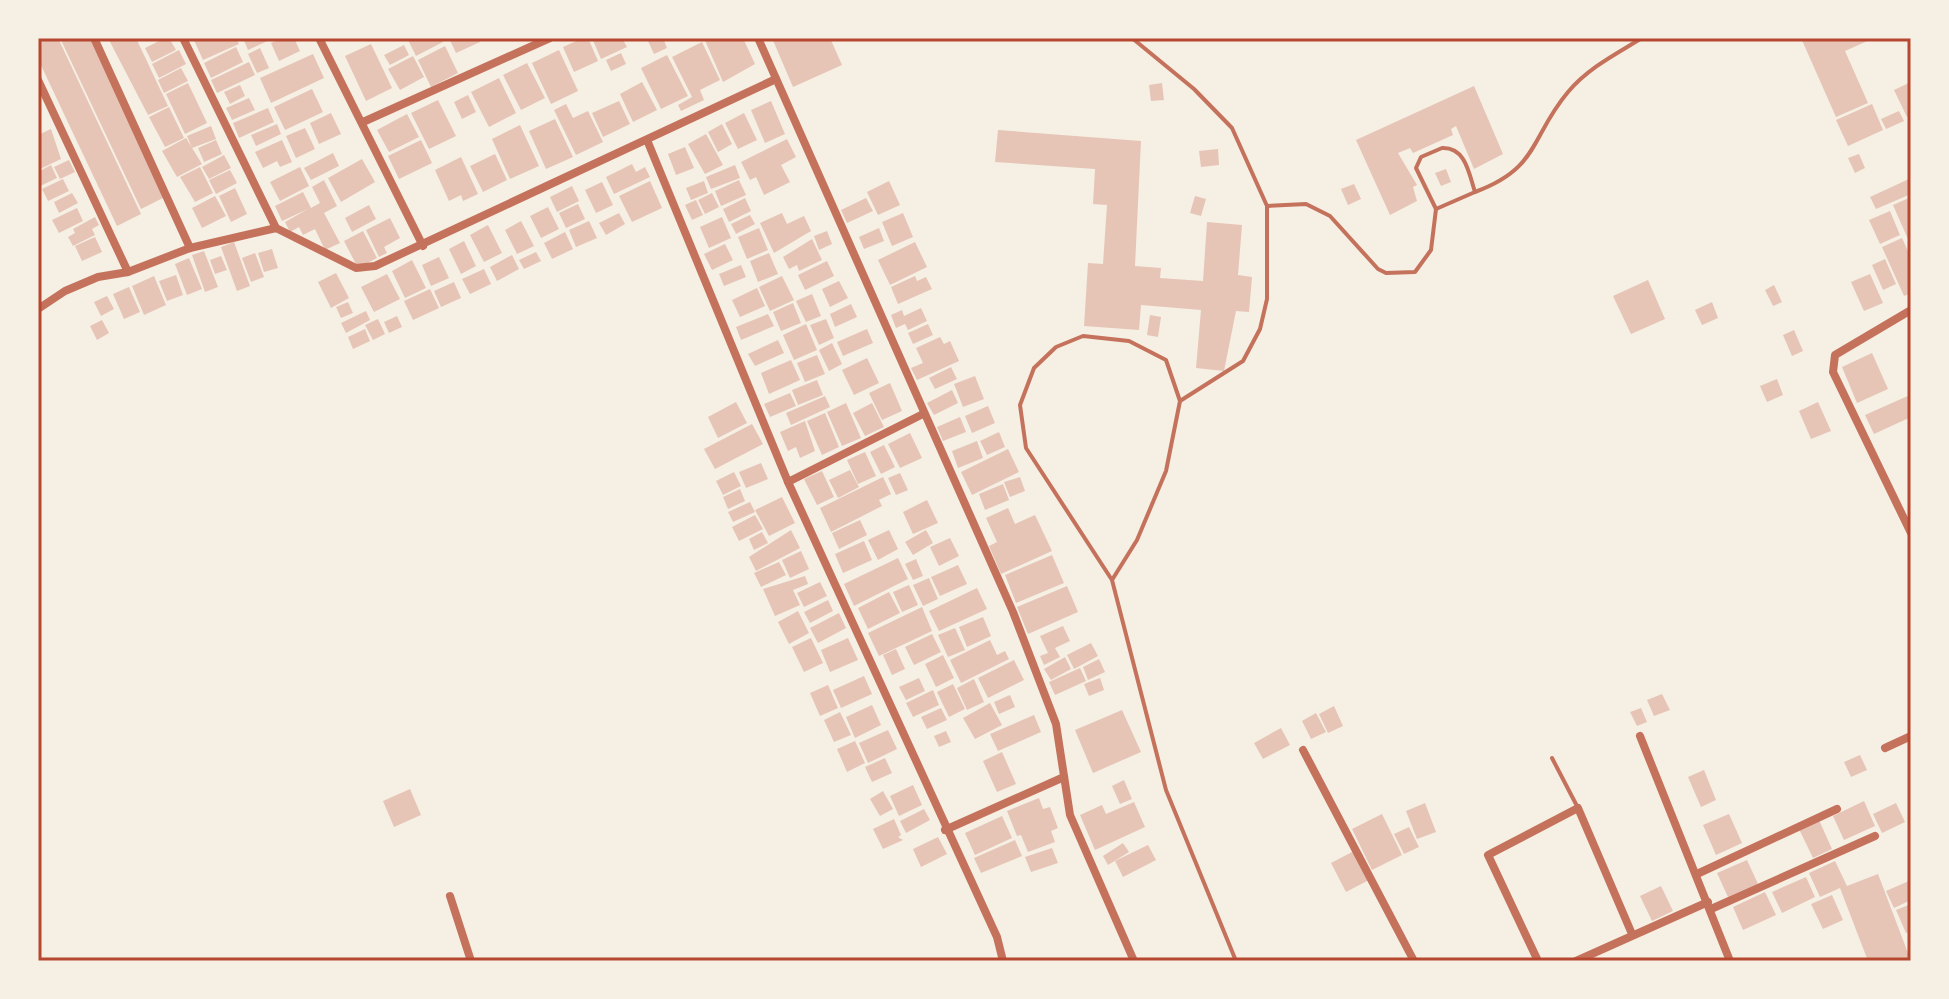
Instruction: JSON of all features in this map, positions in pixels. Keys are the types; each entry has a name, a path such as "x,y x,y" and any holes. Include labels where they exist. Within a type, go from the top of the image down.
{"street":[{"path":"94,38 190,248"},
{"path":"183,38 276,228 356,268 375,266 423,246 776,79"},
{"path":"319,38 423,246"},
{"path":"363,122 550,38"},
{"path":"758,38 1013,612 1056,724 1070,815 1134,961"},
{"path":"38,80 128,272"},
{"path":"647,140 788,482 945,830 997,937 1003,961"},
{"path":"38,309 65,291 98,277 128,272 190,248 276,228"},
{"path":"1911,310 1835,355 1832,362 1839,386 1911,533"},
{"path":"788,482 923,414"},
{"path":"1640,736 1730,961"},
{"path":"1885,748 1911,736"},
{"path":"1303,750 1414,961"},
{"path":"945,830 1064,777"},
{"path":"1538,961 1488,855 1578,808 1632,934"},
{"path":"1697,874 1837,809"},
{"path":"1576,961 1632,934 1709,906 1875,836"},
{"path":"450,896 471,961"}],"lane":[{"path":"1132,38 1194,89 1232,128 1267,206 1267,299 1260,329 1243,361 1180,401"},
{"path":"1436,209 1503,181 1522,163 1566,94 1587,72 1642,38"},
{"path":"1267,206 1306,204 1330,216 1378,269 1395,274 1415,272 1431,250 1436,209 1418,180 1416,168 1421,157 1449,148 1457,151 1463,158 1475,192"},
{"path":"1112,580 1137,540 1166,471 1180,401 1166,360 1129,341 1083,336 1056,347 1034,368 1020,405 1026,448 1112,580 1166,790 1236,961"},
{"path":"1552,758 1578,808"}],"building":[{"path":"38,38 58,38 141,214 117,226 38,59"},
{"path":"60,38 90,38 165,197 141,209"},
{"path":"108,38 136,38 168,106 148,115"},
{"path":"169,38 176,50 152,62 145,48"},
{"path":"193,38 236,38 239,44 203,60"},
{"path":"243,38 274,38 248,50"},
{"path":"282,38 294,38 300,51 279,61 271,43"},
{"path":"407,38 442,38 443,42 416,56"},
{"path":"449,38 478,38 480,42 456,53"},
{"path":"588,38 598,61 574,72 563,47"},
{"path":"592,38 622,38 627,47 601,59"},
{"path":"663,38 667,48 654,54 648,41"},
{"path":"704,38 743,38 755,64 723,82"},
{"path":"772,38 830,38 842,65 793,87"},
{"path":"1801,38 1874,38 1845,51 1868,103 1836,117"},
{"path":"702,42 720,80 700,90 704,100 681,111 678,105 692,97 672,57"},
{"path":"371,44 392,88 366,101 345,56"},
{"path":"404,45 409,55 390,65 384,55"},
{"path":"445,46 458,73 431,87 418,60"},
{"path":"236,47 243,62 211,78 204,63"},
{"path":"260,48 269,68 257,73 248,54"},
{"path":"179,50 186,64 159,78 152,64"},
{"path":"559,50 578,91 551,104 532,63"},
{"path":"621,53 626,64 611,71 606,60"},
{"path":"313,54 324,78 271,103 260,78"},
{"path":"667,55 688,96 661,109 641,68"},
{"path":"413,56 424,77 400,90 388,69"},
{"path":"249,62 255,75 217,93 211,80"},
{"path":"527,63 545,98 521,110 503,75"},
{"path":"181,68 188,81 164,93 158,80"},
{"path":"499,78 516,113 489,127 471,92"},
{"path":"642,82 657,110 633,122 620,94"},
{"path":"1911,82 1911,115 1907,117 1894,90"},
{"path":"188,83 207,123 185,134 166,94"},
{"path":"1162,83 1164,100 1151,101 1149,85"},
{"path":"240,85 245,96 230,104 224,92"},
{"path":"1474,86 1503,154 1474,169 1456,126 1451,129 1453,135 1413,153 1410,148 1398,153 1417,185 1413,187 1417,201 1390,215 1356,140"},
{"path":"312,89 323,112 285,130 274,107"},
{"path":"468,95 476,112 462,119 454,102"},
{"path":"249,98 255,110 232,120 226,108"},
{"path":"438,100 456,136 429,149 411,113"},
{"path":"619,101 630,124 603,137 592,113"},
{"path":"771,101 785,134 765,143 751,110"},
{"path":"566,104 573,118 588,111 603,142 576,155 554,110"},
{"path":"1872,104 1883,130 1848,146 1836,120"},
{"path":"169,107 184,138 165,147 149,117"},
{"path":"268,108 274,122 239,138 233,123"},
{"path":"1899,111 1904,121 1886,129 1881,119"},
{"path":"331,113 341,134 319,144 310,123"},
{"path":"744,113 757,140 738,149 725,123"},
{"path":"407,114 419,137 389,152 377,130"},
{"path":"555,119 573,157 546,169 529,131"},
{"path":"277,124 281,134 256,146 251,135"},
{"path":"722,124 732,144 718,152 708,132"},
{"path":"520,125 539,166 510,179 492,139"},
{"path":"211,126 216,139 192,148 187,136"},
{"path":"305,128 315,149 296,158 286,136"},
{"path":"51,129 61,159 38,170 38,135"},
{"path":"998,130 1141,141 1135,266 1161,268 1160,278 1203,281 1207,222 1242,225 1238,275 1252,277 1249,312 1236,311 1224,371 1196,368 1201,310 1141,305 1139,330 1084,326 1088,263 1103,264 1107,205 1093,204 1095,169 995,162"},
{"path":"706,134 723,165 705,174 688,144"},
{"path":"186,138 202,164 177,177 162,151"},
{"path":"787,139 796,157 781,165 790,182 764,195 756,177 750,180 741,162"},
{"path":"216,140 222,154 204,162 198,148"},
{"path":"282,140 292,162 280,167 277,161 263,168 255,152"},
{"path":"421,140 432,163 399,179 388,156"},
{"path":"685,147 694,168 676,175 668,154"},
{"path":"1218,149 1219,165 1201,167 1199,151"},
{"path":"333,153 339,166 311,180 304,168"},
{"path":"495,154 507,180 483,192 470,166"},
{"path":"1859,154 1865,168 1855,173 1848,158"},
{"path":"224,155 231,168 209,179 202,167"},
{"path":"461,157 478,194 463,201 461,195 449,201 435,170"},
{"path":"362,159 375,182 341,202 328,178"},
{"path":"69,160 75,172 60,179 54,167"},
{"path":"632,164 636,172 645,167 650,177 614,194 606,177"},
{"path":"51,165 57,178 38,187 38,172"},
{"path":"735,165 740,178 711,189 706,177"},
{"path":"200,167 213,193 195,202 180,177"},
{"path":"300,167 309,186 280,201 270,182"},
{"path":"1446,169 1451,182 1441,186 1435,173"},
{"path":"230,170 237,183 216,194 209,180"},
{"path":"1911,178 1911,194 1876,209 1870,197"},
{"path":"63,179 69,191 48,201 42,189"},
{"path":"324,180 337,206 324,213 340,243 325,250 315,229 303,235 299,227 290,232 285,222 308,209 282,221 275,206 303,192 311,208 320,203 312,187"},
{"path":"739,180 746,195 721,206 715,191"},
{"path":"650,181 662,208 632,222 619,196"},
{"path":"704,181 708,193 691,200 686,188"},
{"path":"889,181 900,205 878,215 867,192"},
{"path":"602,182 613,205 596,213 585,190"},
{"path":"1354,184 1361,199 1348,205 1341,189"},
{"path":"572,186 579,201 557,212 550,197"},
{"path":"235,188 247,214 231,222 219,196"},
{"path":"72,193 78,203 59,213 54,202"},
{"path":"712,193 719,207 705,214 698,200"},
{"path":"215,196 226,216 202,228 192,208"},
{"path":"1195,196 1206,199 1201,216 1190,213"},
{"path":"1911,197 1911,246 1893,205"},
{"path":"745,198 751,211 729,222 723,209"},
{"path":"866,198 873,211 847,223 841,210"},
{"path":"696,200 703,215 692,220 685,205"},
{"path":"578,204 585,219 566,228 559,213"},
{"path":"369,205 376,219 352,232 345,218"},
{"path":"548,207 559,229 541,238 530,216"},
{"path":"77,208 83,221 59,233 52,220"},
{"path":"1890,211 1900,235 1880,244 1869,220"},
{"path":"619,213 625,224 606,235 599,223"},
{"path":"782,213 787,224 804,216 811,231 774,253 760,223"},
{"path":"903,213 913,237 892,246 882,222"},
{"path":"750,215 755,224 736,234 731,224"},
{"path":"95,217 99,225 92,229 95,235 73,246 68,237 75,233 73,229"},
{"path":"722,217 731,238 709,248 700,227"},
{"path":"390,218 400,238 384,247 387,253 379,257 366,230"},
{"path":"521,221 534,246 517,254 505,230"},
{"path":"589,221 597,238 576,247 569,230"},
{"path":"488,225 502,253 484,262 470,235"},
{"path":"759,228 768,250 747,259 738,237"},
{"path":"879,228 884,241 864,249 859,237"},
{"path":"363,231 377,258 358,268 344,241"},
{"path":"827,231 832,244 819,250 814,236"},
{"path":"565,232 573,249 552,259 544,243"},
{"path":"95,237 102,252 82,261 75,246"},
{"path":"1902,238 1911,258 1911,293 1904,296 1882,247"},
{"path":"812,239 822,260 799,271 797,265 789,269 783,257"},
{"path":"464,241 476,266 461,274 449,249"},
{"path":"234,242 250,286 237,291 221,247"},
{"path":"915,242 927,267 890,285 878,260"},
{"path":"725,244 733,260 712,270 704,254"},
{"path":"272,249 278,268 264,272 258,253"},
{"path":"204,251 218,287 205,292 192,255"},
{"path":"536,252 541,261 524,269 519,260"},
{"path":"255,253 264,277 251,282 242,258"},
{"path":"769,253 778,274 758,282 750,261"},
{"path":"512,255 519,269 497,281 490,267"},
{"path":"221,256 227,270 215,274 210,260"},
{"path":"439,257 449,278 431,286 422,265"},
{"path":"189,258 202,289 187,295 175,264"},
{"path":"1885,259 1896,284 1883,290 1872,265"},
{"path":"412,260 426,288 405,298 392,271"},
{"path":"827,261 834,276 805,290 798,275"},
{"path":"741,265 746,277 724,286 719,274"},
{"path":"484,269 491,284 470,294 462,279"},
{"path":"336,273 349,298 331,308 318,282"},
{"path":"387,274 400,299 374,312 361,287"},
{"path":"1870,274 1883,303 1864,311 1851,282"},
{"path":"176,275 183,295 167,301 159,281"},
{"path":"154,276 166,305 144,315 132,286"},
{"path":"782,276 794,300 770,311 759,287"},
{"path":"915,276 917,281 926,277 932,289 898,304 891,287"},
{"path":"1648,280 1665,319 1631,334 1613,296"},
{"path":"839,281 848,298 830,307 822,289"},
{"path":"454,282 461,298 441,307 434,291"},
{"path":"1774,285 1782,302 1773,306 1765,290"},
{"path":"129,287 140,312 124,319 113,294"},
{"path":"757,288 765,306 740,317 732,300"},
{"path":"430,289 439,308 413,320 404,301"},
{"path":"812,294 821,316 806,322 796,301"},
{"path":"107,296 114,309 101,316 94,302"},
{"path":"348,302 353,313 341,318 336,307"},
{"path":"1712,302 1718,318 1702,325 1695,310"},
{"path":"793,303 801,323 781,331 773,312"},
{"path":"851,304 857,317 835,327 830,314"},
{"path":"921,308 927,321 908,330 905,324 896,328 891,315 902,310 904,316"},
{"path":"366,311 370,320 346,333 341,323"},
{"path":"768,314 774,326 741,340 736,327"},
{"path":"1150,315 1161,317 1158,337 1147,335"},
{"path":"397,316 402,327 389,333 384,322"},
{"path":"378,319 385,334 373,340 365,325"},
{"path":"826,319 834,338 819,345 810,325"},
{"path":"102,320 109,333 97,340 90,326"},
{"path":"806,324 817,350 794,360 783,335"},
{"path":"928,324 933,335 913,344 908,333"},
{"path":"365,329 370,341 353,349 348,337"},
{"path":"867,329 873,343 843,356 837,342"},
{"path":"1794,330 1803,351 1792,356 1783,335"},
{"path":"940,337 944,344 950,341 959,361 917,380 911,368 923,363 916,348"},
{"path":"778,340 784,353 755,366 748,354"},
{"path":"832,343 842,364 829,371 819,350"},
{"path":"1872,353 1888,389 1857,403 1842,367"},
{"path":"817,355 825,374 805,382 797,363"},
{"path":"867,358 879,383 854,395 842,370"},
{"path":"791,360 800,380 769,394 761,373"},
{"path":"951,367 957,379 935,389 929,378"},
{"path":"975,376 984,399 963,407 954,384"},
{"path":"1777,379 1783,395 1767,402 1760,386"},
{"path":"817,380 823,395 798,405 792,390"},
{"path":"890,383 902,411 882,420 869,393"},
{"path":"952,390 958,403 934,415 927,403"},
{"path":"790,393 796,406 770,417 764,404"},
{"path":"1910,395 1911,417 1874,434 1865,415"},
{"path":"825,396 830,407 791,425 786,413"},
{"path":"736,402 747,423 718,438 708,417"},
{"path":"1818,402 1831,431 1811,439 1799,411"},
{"path":"846,403 861,438 842,446 827,412"},
{"path":"872,403 884,427 865,436 853,413"},
{"path":"988,406 995,423 972,433 965,416"},
{"path":"825,413 839,447 822,455 807,421"},
{"path":"960,417 966,432 943,441 937,427"},
{"path":"805,421 815,451 800,458 796,447 788,451 780,432"},
{"path":"752,424 763,444 715,469 704,449"},
{"path":"999,432 1005,447 987,455 980,441"},
{"path":"910,433 922,458 900,468 888,444"},
{"path":"977,441 983,458 958,468 952,451"},
{"path":"884,445 895,467 881,474 870,452"},
{"path":"1008,449 1019,472 972,495 961,472"},
{"path":"865,452 876,476 858,484 847,460"},
{"path":"761,463 768,479 746,488 739,472"},
{"path":"850,470 859,487 838,498 829,480"},
{"path":"822,471 834,497 817,505 804,479"},
{"path":"734,472 741,486 723,495 716,481"},
{"path":"900,473 908,490 896,495 888,478"},
{"path":"883,477 891,494 879,500 882,506 831,532 820,508"},
{"path":"1020,477 1025,491 1010,497 1004,482"},
{"path":"1003,484 1009,500 985,510 979,494"},
{"path":"740,489 745,501 728,509 723,497"},
{"path":"782,497 795,523 769,536 755,510"},
{"path":"927,500 938,523 913,534 903,512"},
{"path":"750,502 755,512 733,522 728,512"},
{"path":"1008,508 1015,524 1035,515 1052,551 1001,574 989,546 997,542 986,518"},
{"path":"755,515 763,529 739,541 732,527"},
{"path":"860,520 867,535 839,549 832,533"},
{"path":"791,530 800,548 756,571 749,557"},
{"path":"889,530 898,549 878,560 868,540"},
{"path":"926,530 933,543 913,555 905,542"},
{"path":"762,532 768,543 754,550 749,539"},
{"path":"950,538 959,556 939,566 930,547"},
{"path":"864,541 872,560 843,573 835,554"},
{"path":"801,551 809,569 790,578 782,560"},
{"path":"1052,555 1064,583 1016,603 1005,575"},
{"path":"898,558 908,579 854,606 844,584"},
{"path":"916,559 923,576 913,580 905,564"},
{"path":"779,562 786,575 761,587 754,573"},
{"path":"958,565 967,584 940,596 931,577"},
{"path":"805,576 808,584 793,590 800,605 775,616 763,589"},
{"path":"929,578 938,599 923,606 913,585"},
{"path":"820,582 827,596 804,607 797,593"},
{"path":"909,585 918,605 902,612 893,592"},
{"path":"1067,586 1078,612 1028,634 1017,607"},
{"path":"977,588 987,609 939,631 929,611"},
{"path":"889,592 900,613 868,629 858,608"},
{"path":"828,600 833,611 810,623 804,612"},
{"path":"922,607 932,631 879,656 868,633"},
{"path":"798,611 809,633 789,644 778,622"},
{"path":"839,613 846,628 818,643 810,628"},
{"path":"983,617 991,636 967,647 959,627"},
{"path":"1063,626 1070,641 1055,648 1060,657 1044,665 1040,656 1048,653 1040,636"},
{"path":"955,628 965,650 948,657 938,635"},
{"path":"932,634 941,652 914,665 905,647"},
{"path":"811,638 823,663 804,672 792,647"},
{"path":"848,638 858,660 830,672 821,650"},
{"path":"990,640 997,655 1005,651 1009,659 961,683 950,660"},
{"path":"1091,643 1098,656 1074,669 1067,655"},
{"path":"896,649 905,669 892,675 883,655"},
{"path":"943,655 954,678 936,687 925,664"},
{"path":"1065,657 1071,669 1051,680 1044,669"},
{"path":"1099,659 1105,672 1088,680 1083,667"},
{"path":"1014,660 1024,680 988,698 978,678"},
{"path":"1080,668 1086,681 1055,695 1049,682"},
{"path":"864,676 872,694 841,708 833,690"},
{"path":"919,678 925,691 906,700 899,687"},
{"path":"1100,678 1104,690 1089,696 1084,684"},
{"path":"974,679 984,702 967,710 957,688"},
{"path":"953,684 965,709 949,717 937,692"},
{"path":"828,685 838,708 820,716 810,693"},
{"path":"933,690 939,705 913,717 906,703"},
{"path":"1662,694 1670,710 1654,716 1647,700"},
{"path":"1010,695 1015,707 999,714 994,702"},
{"path":"990,703 1002,725 975,739 963,718"},
{"path":"872,705 881,725 855,738 846,717"},
{"path":"1334,706 1343,726 1328,733 1319,714"},
{"path":"941,708 947,720 927,729 921,717"},
{"path":"1641,708 1647,722 1637,726 1630,712"},
{"path":"1122,710 1141,752 1093,773 1075,730"},
{"path":"840,712 851,735 834,742 824,720"},
{"path":"1316,713 1326,732 1311,739 1302,721"},
{"path":"1034,715 1041,732 998,751 990,734"},
{"path":"1281,728 1290,745 1263,759 1254,743"},
{"path":"888,730 897,749 868,763 859,743"},
{"path":"946,731 951,742 939,747 934,736"},
{"path":"855,741 865,763 847,772 837,749"},
{"path":"1002,752 1016,784 997,792 983,761"},
{"path":"1860,755 1867,770 1851,777 1844,762"},
{"path":"885,758 892,773 872,782 865,767"},
{"path":"1704,770 1716,800 1701,807 1688,777"},
{"path":"1124,780 1132,799 1120,804 1112,786"},
{"path":"913,785 922,805 899,816 890,796"},
{"path":"410,789 421,815 394,827 383,801"},
{"path":"883,791 893,809 880,816 870,799"},
{"path":"1039,798 1043,809 1050,807 1058,828 1051,831 1055,842 1028,852 1021,835 1017,836 1007,811"},
{"path":"1864,801 1875,826 1844,840 1833,816"},
{"path":"1134,802 1145,827 1095,850 1080,815 1102,805 1106,814"},
{"path":"1425,803 1436,832 1417,839 1406,811"},
{"path":"1896,803 1905,822 1882,833 1873,814"},
{"path":"924,809 930,820 906,833 900,821"},
{"path":"1382,814 1402,855 1372,870 1352,829"},
{"path":"1729,814 1742,843 1716,855 1703,825"},
{"path":"1002,816 1012,838 975,855 965,833"},
{"path":"894,819 901,835 898,837 903,840 883,849 873,829"},
{"path":"1819,820 1832,849 1813,858 1799,829"},
{"path":"1409,827 1419,847 1404,854 1394,834"},
{"path":"938,837 947,854 921,867 913,849"},
{"path":"1015,840 1022,856 981,873 974,858"},
{"path":"1123,843 1129,852 1108,865 1103,856"},
{"path":"1148,845 1156,860 1123,877 1115,861"},
{"path":"1052,848 1058,863 1031,872 1025,857"},
{"path":"1354,851 1369,880 1346,892 1331,863"},
{"path":"1747,860 1758,884 1728,897 1717,873"},
{"path":"1835,861 1847,886 1878,874 1911,961 1868,961 1840,888 1820,897 1809,873"},
{"path":"1806,877 1815,897 1782,913 1772,892"},
{"path":"1909,881 1911,900 1894,908 1886,891"},
{"path":"1661,886 1673,911 1652,921 1640,896"},
{"path":"1765,892 1776,915 1743,930 1733,907"},
{"path":"1832,895 1843,920 1823,929 1811,904"},
{"path":"1911,904 1911,931 1906,933 1896,910"}]}
